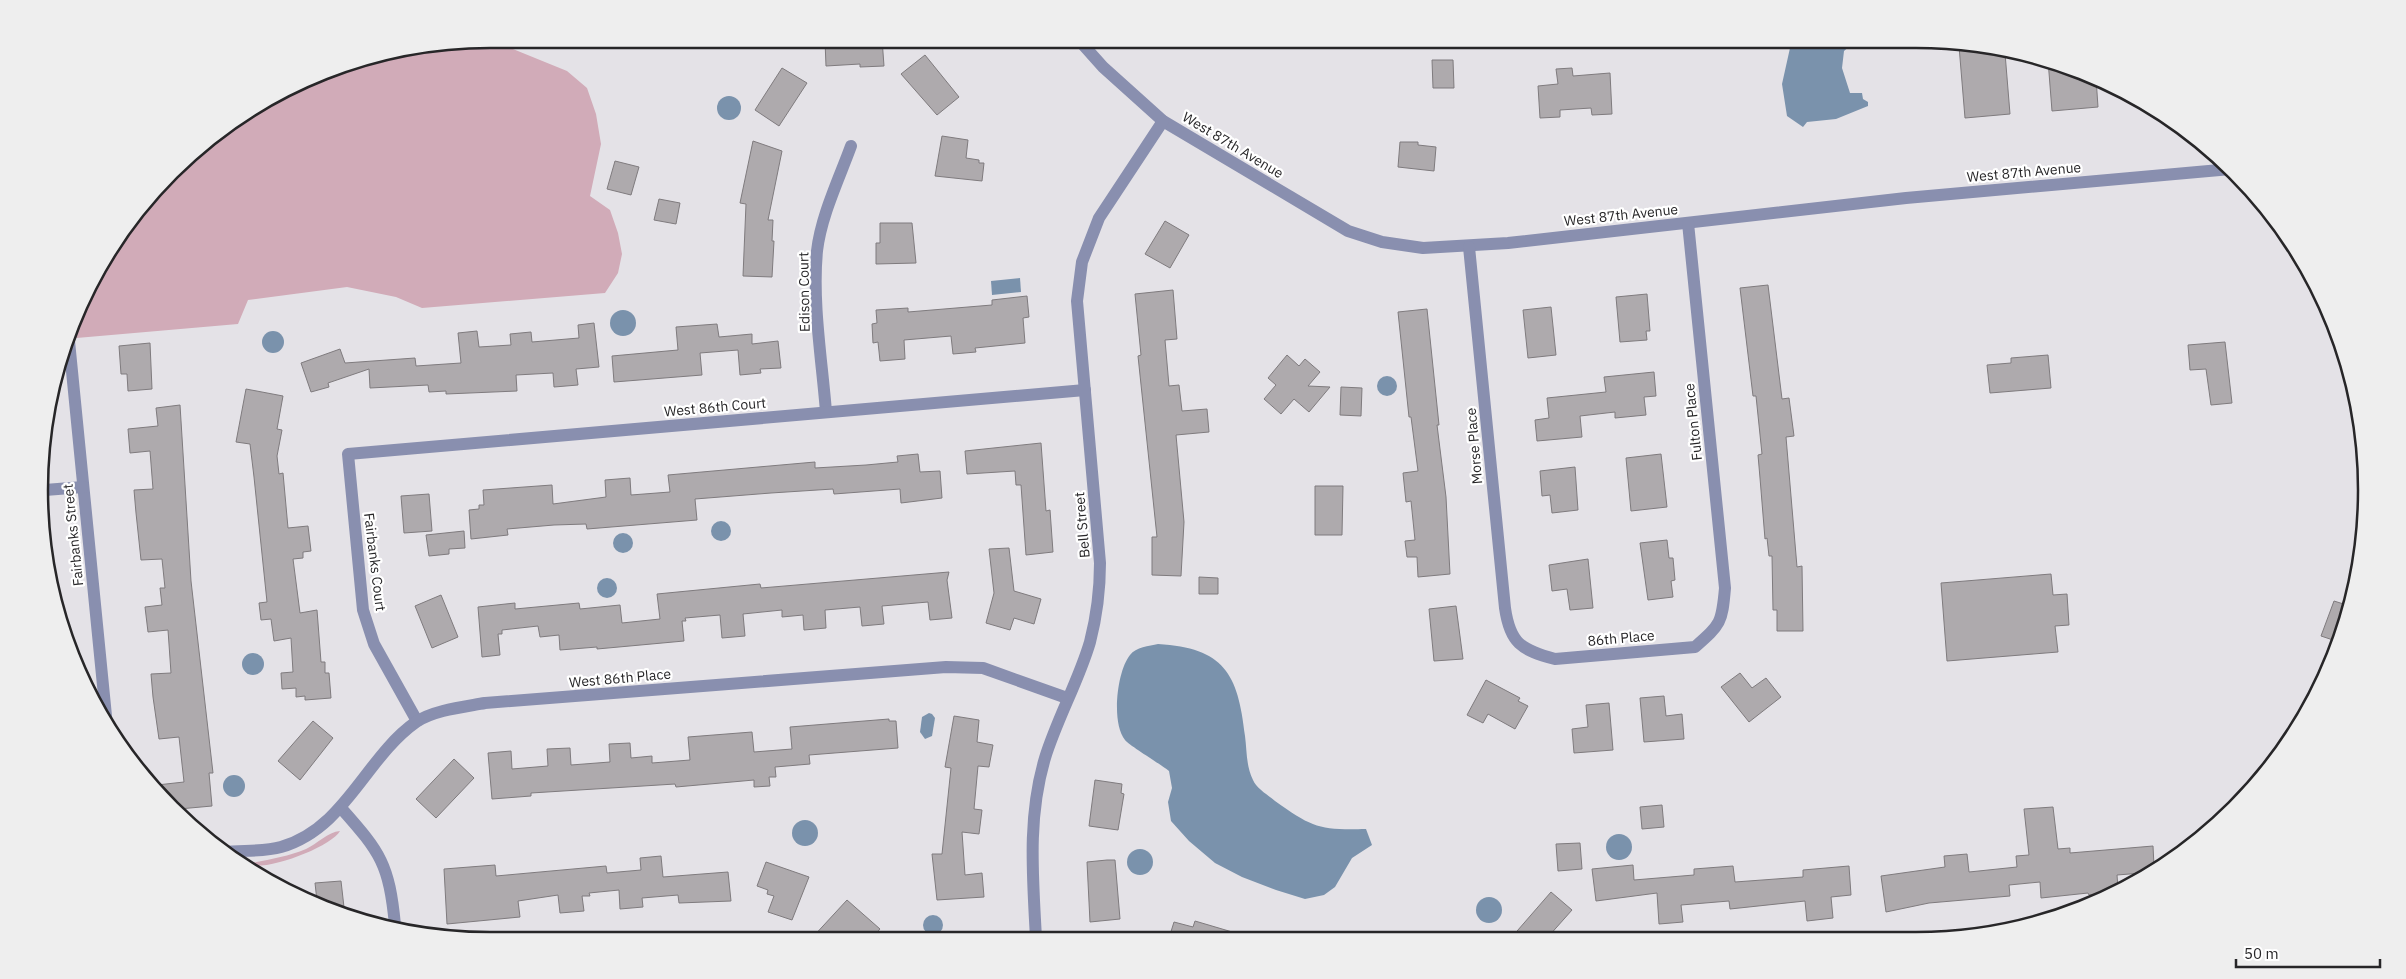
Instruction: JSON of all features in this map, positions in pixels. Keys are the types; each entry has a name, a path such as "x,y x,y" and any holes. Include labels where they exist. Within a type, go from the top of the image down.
{"street":[{"name":"West 87th Avenue","path":"1086,48 1103,67 1163,121 1348,231 1382,242 1423,248 1469,247 1916,197 2221,170"},
{"name":"Bell Street","path":"1036,932 1031,829 1036,793 1045,759 1089,643 1100,596 1100,563 1077,301 1082,262 1098,218 1163,121"},
{"name":"Edison Court","path":"826,412 817,295 817,252 829,208 851,146"},
{"name":"Fulton Place","path":"1688,223 1725,588 1722,618"},
{"name":"Morse Place","path":"1469,247 1505,608 1507,625 1514,640"},
{"name":"Fairbanks Street","path":"70,351 105,707"},
{"name":"West 86th Court","path":"348,454 1085,390"},
{"name":"Fairbanks Court","path":"348,454 363,610 374,644 417,721"},
{"path":"48,490 83,487"},
{"name":"86th Place","path":"1514,640 1533,653 1554,659 1695,647 1711,635 1722,618"},
{"name":"West 86th Place","path":"236,851 281,847 313,831 341,808 370,769 402,734 417,721 450,710 485,703 946,667 983,668 1067,698"},
{"path":"341,808 370,841 385,868 391,888 395,921"}],"shaded area":[{"path":"461,48 510,48 567,71 587,88 596,114 601,144 590,196 610,210 618,233 622,254 618,273 605,293 422,308 396,297 347,287 248,300 238,324 74,338 93,294 107,268 139,220 157,198 198,157 220,139 268,107 294,93 347,71 375,63 403,56"},
{"path":"340,831 324,844 296,857 267,865 258,866 253,863 299,852"}],"water":[{"path":"1790,48 1848,48 1844,51 1842,68 1850,93 1862,93 1863,99 1868,102 1868,106 1836,119 1807,122 1803,127 1787,116 1782,84"},
{"path":"729,96 738,99 741,108 738,117 729,120 720,117 717,108 720,99"},
{"path":"1020,278 1021,292 992,295 991,281"},
{"path":"623,310 632,314 636,323 632,332 623,336 614,332 610,323 614,314"},
{"path":"273,331 281,334 284,342 281,350 273,353 265,350 262,342 265,334"},
{"path":"1383,376 1391,376 1397,382 1397,390 1391,396 1383,396 1377,390 1377,382"},
{"path":"721,521 728,524 731,531 728,538 721,541 714,538 711,531 714,524"},
{"path":"623,533 630,536 633,543 630,550 623,553 616,550 613,543 616,536"},
{"path":"607,578 614,581 617,588 614,595 607,598 600,595 597,588 600,581"},
{"path":"1158,644 1198,651 1213,658 1224,668 1232,680 1238,696 1249,769 1259,789 1299,817 1317,826 1337,829 1366,829 1372,845 1352,858 1335,887 1324,895 1305,899 1242,877 1215,863 1189,841 1171,821 1168,802 1172,788 1169,771 1125,740 1118,722 1117,710 1119,684 1125,663 1133,652"},
{"path":"253,653 261,656 264,664 261,672 253,675 245,672 242,664 245,656"},
{"path":"929,713 935,718 932,736 925,739 920,732 922,717"},
{"path":"234,775 244,782 245,786 238,796 234,797 224,790 223,786 230,776"},
{"path":"805,820 814,824 818,833 814,842 805,846 796,842 792,833 796,824"},
{"path":"1619,834 1628,838 1632,847 1628,856 1619,860 1610,856 1606,847 1610,838"},
{"path":"1140,849 1149,853 1153,862 1149,871 1140,875 1131,871 1127,862 1131,853"},
{"path":"1489,897 1498,901 1502,910 1498,919 1489,923 1480,919 1476,910 1480,901"},
{"path":"929,916 937,916 943,925 940,932 926,932 924,929 924,921"}],"building":[{"path":"825,48 883,48 884,66 860,67 860,64 826,66"},
{"path":"1959,49 2005,57 2010,114 1965,118"},
{"path":"925,55 959,97 937,115 901,74"},
{"path":"1432,60 1453,60 1454,88 1433,88"},
{"path":"782,68 807,83 779,126 755,110"},
{"path":"1572,68 1573,76 1610,73 1612,114 1592,115 1591,108 1560,110 1560,117 1540,118 1538,86 1558,84 1556,69"},
{"path":"2049,68 2097,86 2098,107 2052,111"},
{"path":"942,136 968,140 966,158 979,160 979,163 984,163 982,181 935,176"},
{"path":"753,141 782,151 768,220 773,220 772,277 743,276 746,204 740,203"},
{"path":"1400,142 1418,142 1418,145 1436,147 1434,171 1398,167"},
{"path":"615,161 639,167 631,195 607,189"},
{"path":"659,199 680,203 676,224 654,220"},
{"path":"1165,221 1189,235 1170,268 1145,254"},
{"path":"880,223 912,223 916,263 876,264 876,243 880,243"},
{"path":"1768,285 1782,399 1789,398 1794,436 1786,437 1797,567 1802,566 1803,631 1777,631 1777,610 1773,610 1772,556 1769,556 1767,538 1765,539 1758,455 1762,454 1756,396 1753,396 1740,288"},
{"path":"1173,290 1177,339 1165,340 1169,386 1179,385 1182,411 1207,409 1209,432 1176,435 1184,522 1181,576 1152,575 1152,537 1157,537 1138,356 1141,355 1135,294"},
{"path":"1647,294 1650,331 1646,331 1647,340 1620,342 1616,297"},
{"path":"1027,296 1029,317 1023,318 1025,343 975,348 976,352 953,354 951,336 904,340 905,359 880,361 878,342 873,343 872,324 877,323 876,310 908,308 908,312 992,305 992,300"},
{"path":"1551,307 1556,355 1528,358 1523,310"},
{"path":"1427,309 1439,425 1437,425 1446,497 1450,574 1418,577 1417,557 1407,557 1405,541 1415,540 1411,501 1406,502 1403,473 1418,471 1411,417 1409,417 1398,312"},
{"path":"594,323 599,367 576,369 578,385 554,387 553,373 516,375 517,391 446,394 446,391 429,392 428,385 370,388 369,369 328,383 329,387 311,392 301,363 340,349 345,363 415,358 416,366 461,363 458,333 477,331 479,347 511,345 510,334 531,332 532,342 579,338 578,325"},
{"path":"717,324 719,337 752,334 752,344 778,341 781,368 760,369 761,373 740,375 738,350 700,353 702,375 614,382 612,356 678,350 676,327"},
{"path":"2225,342 2232,403 2211,405 2206,369 2190,370 2188,345"},
{"path":"150,343 152,389 128,391 127,374 121,374 119,346"},
{"path":"1287,355 1299,366 1305,359 1320,372 1308,386 1330,387 1309,412 1294,399 1281,414 1264,399 1276,385 1268,378"},
{"path":"2048,355 2051,388 1990,393 1987,365 2011,363 2011,358"},
{"path":"1654,372 1656,396 1644,397 1646,415 1615,418 1615,412 1580,416 1582,437 1537,441 1535,420 1549,418 1547,398 1606,392 1604,377"},
{"path":"1341,387 1362,388 1361,416 1340,415"},
{"path":"246,389 283,396 277,429 282,430 277,456 279,474 283,473 288,528 308,526 311,551 303,552 303,558 293,559 300,613 317,610 321,662 325,662 325,673 329,673 331,698 305,700 305,696 296,697 296,688 282,689 281,673 293,672 291,638 274,641 271,619 261,620 259,603 267,602 250,444 236,442"},
{"path":"180,405 191,581 213,773 209,773 212,806 184,809 160,785 184,782 179,737 159,739 153,697 151,674 171,673 168,630 148,632 145,607 162,605 160,588 165,588 162,559 141,560 136,513 134,490 153,489 150,451 130,453 128,429 158,426 156,408"},
{"path":"1041,443 1046,511 1050,510 1053,552 1026,555 1021,485 1016,485 1015,471 967,474 965,451"},
{"path":"918,454 920,472 940,471 942,498 901,503 900,489 834,494 833,489 695,499 697,520 587,529 586,524 554,525 507,529 508,535 471,539 469,510 479,509 479,505 484,505 483,490 552,485 553,504 606,497 605,480 630,478 631,495 670,492 668,475 815,462 815,468 866,465 898,462 897,456"},
{"path":"1661,454 1667,507 1631,511 1626,458"},
{"path":"1575,467 1578,510 1552,513 1550,495 1542,496 1540,471"},
{"path":"1315,486 1343,486 1342,535 1315,535"},
{"path":"429,494 432,531 404,533 401,496"},
{"path":"464,531 465,548 449,549 449,554 429,556 426,535"},
{"path":"1667,540 1669,558 1673,558 1675,580 1671,581 1673,597 1648,600 1640,543"},
{"path":"1009,548 1014,591 1041,599 1034,624 1014,618 1010,630 986,623 994,593 989,549"},
{"path":"1588,559 1593,608 1570,610 1567,589 1552,591 1549,565"},
{"path":"949,572 947,580 952,618 930,620 928,602 882,606 884,624 862,626 860,607 825,610 826,628 804,630 803,615 782,617 782,610 743,614 745,636 722,638 720,615 685,618 686,621 682,621 684,641 597,649 597,647 560,650 559,635 540,637 538,626 502,630 502,634 498,634 500,655 482,657 478,607 515,603 515,609 579,603 580,609 620,605 622,623 660,619 657,594 760,584 761,588"},
{"path":"2051,574 2053,595 2067,594 2069,625 2055,626 2058,652 1947,661 1941,583"},
{"path":"1199,577 1218,578 1218,594 1199,594"},
{"path":"441,595 458,637 432,648 415,606"},
{"path":"2334,601 2343,604 2332,640 2321,636"},
{"path":"1456,606 1463,659 1434,661 1429,609"},
{"path":"1740,673 1752,688 1766,678 1781,697 1749,722 1721,687"},
{"path":"1486,680 1520,698 1518,701 1528,706 1515,729 1488,714 1483,723 1467,715"},
{"path":"1664,696 1666,716 1682,714 1684,739 1644,742 1640,698"},
{"path":"1609,703 1613,750 1574,753 1572,729 1588,727 1586,705"},
{"path":"954,716 979,720 977,742 993,745 989,767 978,766 974,809 982,810 979,834 962,832 965,875 982,873 984,897 937,900 932,854 942,854 951,768 945,767"},
{"path":"889,719 889,721 896,721 898,748 809,755 810,764 775,767 776,777 769,777 770,786 754,787 754,780 676,787 675,784 531,793 531,796 492,799 488,753 511,751 512,769 548,766 547,749 570,748 571,765 610,762 609,744 630,743 631,758 652,756 652,763 690,760 688,737 752,732 754,752 792,749 790,727"},
{"path":"313,721 333,738 300,780 278,761"},
{"path":"454,759 474,778 436,818 416,799"},
{"path":"1095,780 1122,784 1121,793 1124,794 1118,830 1089,826"},
{"path":"1662,805 1664,827 1642,829 1640,807"},
{"path":"2053,807 2058,849 2070,848 2070,853 2153,846 2154,862 2134,874 2117,875 2118,883 2093,895 2089,895 2088,893 2041,898 2040,882 2009,885 2010,896 1929,903 1886,912 1881,876 1945,867 1944,856 1967,854 1969,872 2017,867 2016,856 2029,855 2024,809"},
{"path":"1580,843 1582,869 1558,871 1556,844"},
{"path":"661,856 663,877 728,872 731,901 679,903 678,895 642,898 643,907 620,909 619,890 589,893 590,896 582,896 584,911 560,913 558,895 518,901 520,917 447,924 444,869 495,865 496,876 606,866 607,873 641,870 640,858"},
{"path":"1115,860 1120,919 1090,922 1087,862"},
{"path":"766,862 809,877 792,920 768,912 774,896 767,894 768,890 757,886"},
{"path":"1633,865 1634,880 1694,875 1694,869 1733,866 1735,882 1803,877 1803,870 1849,866 1851,895 1831,897 1833,918 1807,921 1805,901 1730,909 1729,901 1681,905 1683,922 1659,924 1657,893 1596,901 1592,869"},
{"path":"341,881 344,907 316,896 315,883"},
{"path":"1551,892 1572,910 1552,932 1516,932"},
{"path":"847,900 880,929 877,932 817,932"},
{"path":"1195,921 1232,932 1171,932 1174,922 1193,927"}]}
